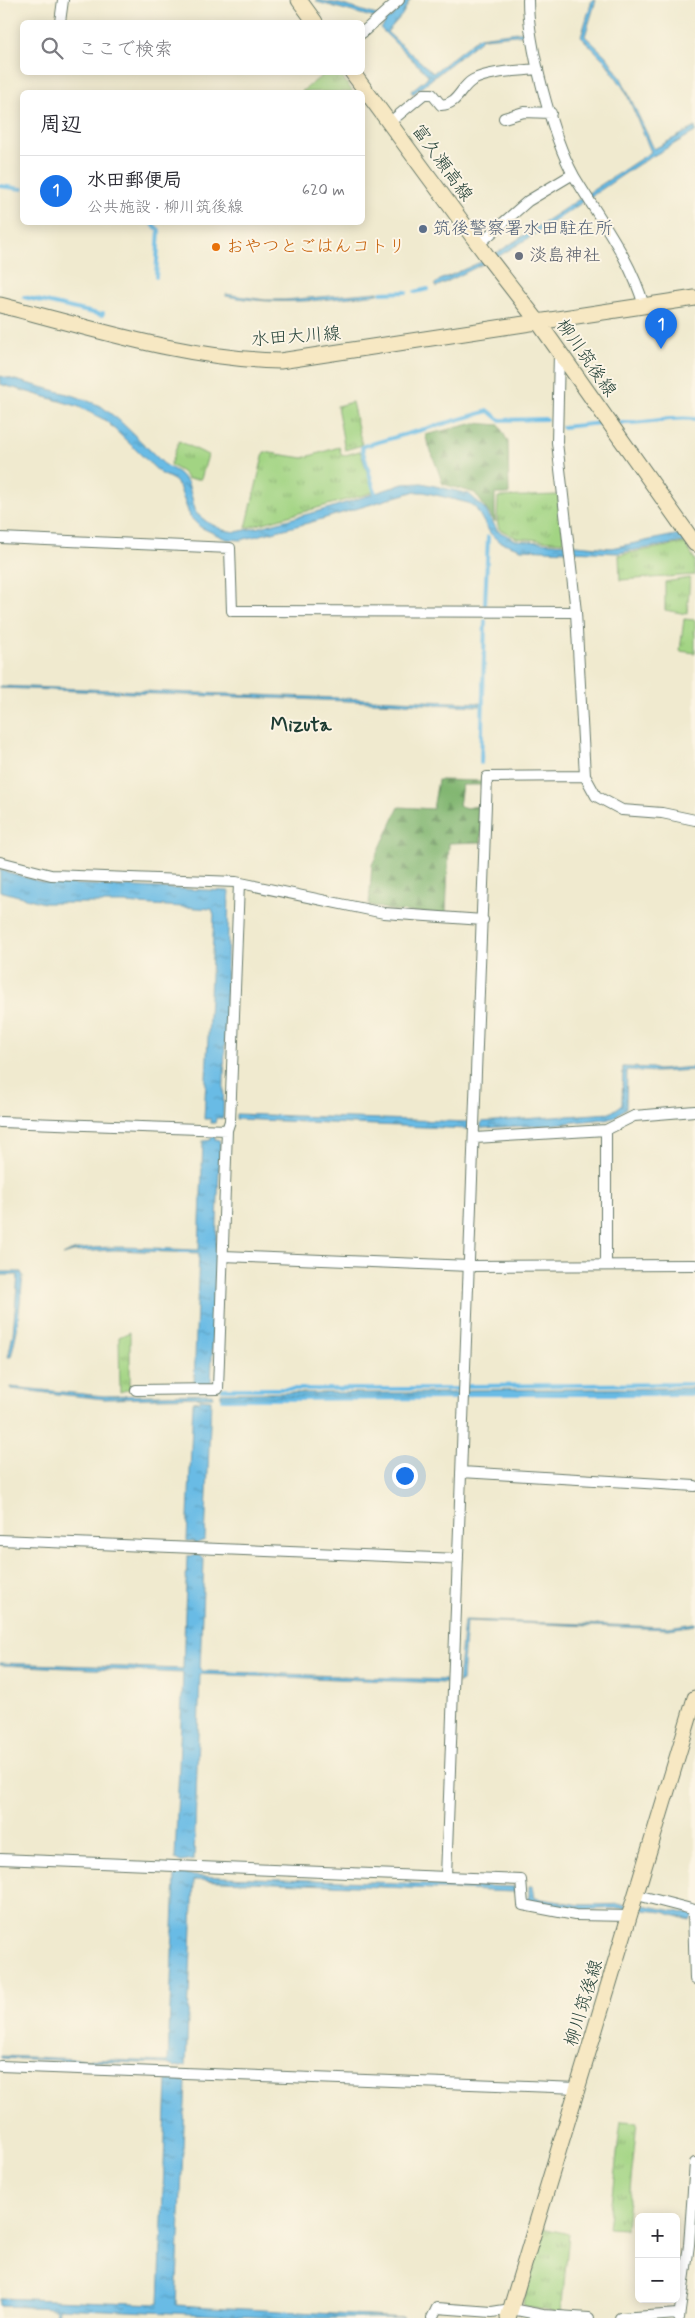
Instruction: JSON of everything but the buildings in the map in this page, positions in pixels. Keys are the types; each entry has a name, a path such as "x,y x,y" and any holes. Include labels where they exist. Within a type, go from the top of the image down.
{"main road":[{"path":"299,0 314,20"},
{"name":"富久瀬高線","path":"354,75 478,244 539,323"},
{"name":"柳川筑後線","path":"692,539 539,323 695,298"},
{"name":"水田大川線","path":"0,306 207,355 248,360 280,361 329,355 539,323"},
{"name":"柳川筑後線","path":"510,2313 631,1916 695,1698"}],"street":[{"path":"60,20 63,0"},
{"path":"365,30 399,0"},
{"path":"528,0 538,68 561,148 573,174 637,280 644,306"},
{"path":"395,118 424,94 432,94 441,105 449,104 458,98 473,80 504,72 538,68"},
{"path":"504,118 524,112 551,113"},
{"path":"478,244 528,201 573,174"},
{"path":"559,352 557,442 576,612 585,776 596,796 622,810 662,813 695,820"},
{"path":"0,538 230,548 232,611 576,612"},
{"path":"446,1877 487,778 585,776"},
{"path":"0,862 51,876 239,883 384,913 483,920"},
{"path":"136,1390 218,1390 227,1130 230,1121 239,883"},
{"path":"475,1138 606,1130 634,1116 695,1111"},
{"path":"0,1122 227,1130"},
{"path":"606,1130 606,1266"},
{"path":"223,1256 470,1266 695,1265"},
{"path":"461,1472 695,1486"},
{"path":"0,1540 458,1559"},
{"path":"0,1860 521,1880 522,1905 575,1915 631,1916"},
{"path":"637,1895 694,1910 695,1979"},
{"path":"0,2066 578,2088"},
{"path":"620,2318 678,2316 689,2245 695,2163"},
{"path":"432,2318 437,2308 589,2318"}],"green space":[{"path":"323,75 340,75 352,90 304,90"},
{"path":"352,402 362,445 345,450 337,406"},
{"path":"475,423 499,425 508,442 509,494 495,494 495,522 475,493 443,484 425,435"},
{"path":"179,441 208,455 201,479 188,479 182,472 170,465"},
{"path":"339,447 342,456 360,451 374,492 246,528 264,452 303,458"},
{"path":"558,495 564,542 517,538 499,529 497,521 498,497"},
{"path":"685,543 695,560 695,575 620,580 619,555"},
{"path":"690,578 687,614 665,610 665,582"},
{"path":"684,619 695,620 695,653 680,651"},
{"path":"438,780 484,781 483,785 462,785 459,806 467,808 482,805 481,842 449,843 446,914 394,911 369,905 372,865 399,807 433,809"},
{"path":"130,1332 130,1389 120,1392 119,1337"},
{"path":"621,2121 637,2122 626,2229 608,2228"},
{"path":"542,2228 569,2234 561,2313 526,2307 523,2304"}],"water":[{"path":"316,0 336,3 390,19 407,0 410,0 402,15 387,32 433,73 479,37 526,31 527,34 483,38 413,94 411,91 428,75 381,29 386,21 317,2"},
{"path":"592,0 596,0 585,36 607,57 621,78 654,149 695,127 695,132 639,164 537,233 499,256 436,287 434,285 440,280 483,261 500,251 651,152 626,92 605,61 581,37"},
{"path":"378,292 378,294 302,301 265,301 226,296 226,294 265,300 285,300"},
{"path":"0,376 75,396 101,406 120,421 164,464 179,473 188,483 196,513 207,522 223,530 236,532 260,527 330,508 403,484 422,483 469,494 485,509 498,531 516,540 611,548 680,534 695,540 618,553 521,549 498,541 490,533 475,507 468,503 424,492 412,492 312,522 241,540 226,539 200,527 190,517 179,486 174,480 160,473 105,420 77,406 0,384"},
{"path":"0,686 480,703 480,706 0,688"},
{"path":"0,870 45,883 229,891 223,1118 216,1118 215,1123 211,1123 211,1119 204,1119 214,915 212,909 124,903 44,903 0,891"},
{"path":"623,1067 658,1070 695,1067 695,1070 656,1072 627,1070 626,1108 613,1118 548,1125 481,1128 481,1122 610,1113 622,1105"},
{"path":"236,1114 470,1122 469,1129 236,1119"},
{"path":"211,1136 214,1136 220,1143 211,1385 194,1385 199,1253 114,1250 73,1252 63,1255 73,1251 89,1248 107,1247 199,1250 203,1141 211,1140"},
{"path":"0,1272 21,1272 23,1276 17,1330 11,1357 8,1357 13,1334 18,1275 0,1275"},
{"path":"11,1387 104,1396 212,1394 213,1397 104,1399 11,1389"},
{"path":"695,1388 695,1392 221,1397 221,1393 458,1393 470,1390"},
{"path":"200,1399 211,1400 205,1540 195,1544 194,1541 187,1541 193,1402 200,1401"},
{"path":"199,1555 204,1559 200,1669 202,1671 446,1680 446,1683 200,1674 194,1860 181,1862 175,1859 183,1673 0,1665 0,1663 183,1669 187,1556"},
{"path":"464,1620 668,1627 695,1623 695,1625 669,1629 466,1621 462,1681 458,1683"},
{"path":"181,1872 194,1876 515,1887 515,1892 194,1880 186,2065 174,2067 167,2064 0,2058 0,2056 168,2062 175,1875 181,1875"},
{"path":"529,1886 533,1886 535,1898 581,1905 637,1904 695,1915 690,1920 663,1912 623,1908 578,1910 534,1903 529,1900"},
{"path":"167,2080 186,2082 176,2305 404,2318 282,2318 59,2308 58,2318 55,2318 56,2308 0,2306 0,2298 159,2304"}],"waterway":[{"path":"0,186 20,189"},
{"path":"153,225 159,230 156,277"},
{"path":"415,292 428,289"},
{"path":"381,293 406,292"},
{"path":"24,297 102,315 103,313"},
{"path":"376,497 362,448 364,446 489,411 500,420 546,419"},
{"path":"621,423 676,418 695,419"},
{"path":"563,427 601,423"},
{"path":"485,604 488,537"},
{"path":"481,763 485,621"},
{"path":"673,1271 695,1270"},
{"path":"222,1389 457,1389 470,1386 695,1384"},
{"path":"223,1399 456,1398 470,1394 695,1394"}],"place":[{"name":"筑後警察署水田駐在所","path":"423,229"},
{"name":"おやつとごはんコトリ","path":"216,247"},
{"name":"淡島神社","path":"519,256"},
{"name":"水田郵便局","path":"661,349"}],"district":[{"name":"Mizuta","path":"301,725"}]}
